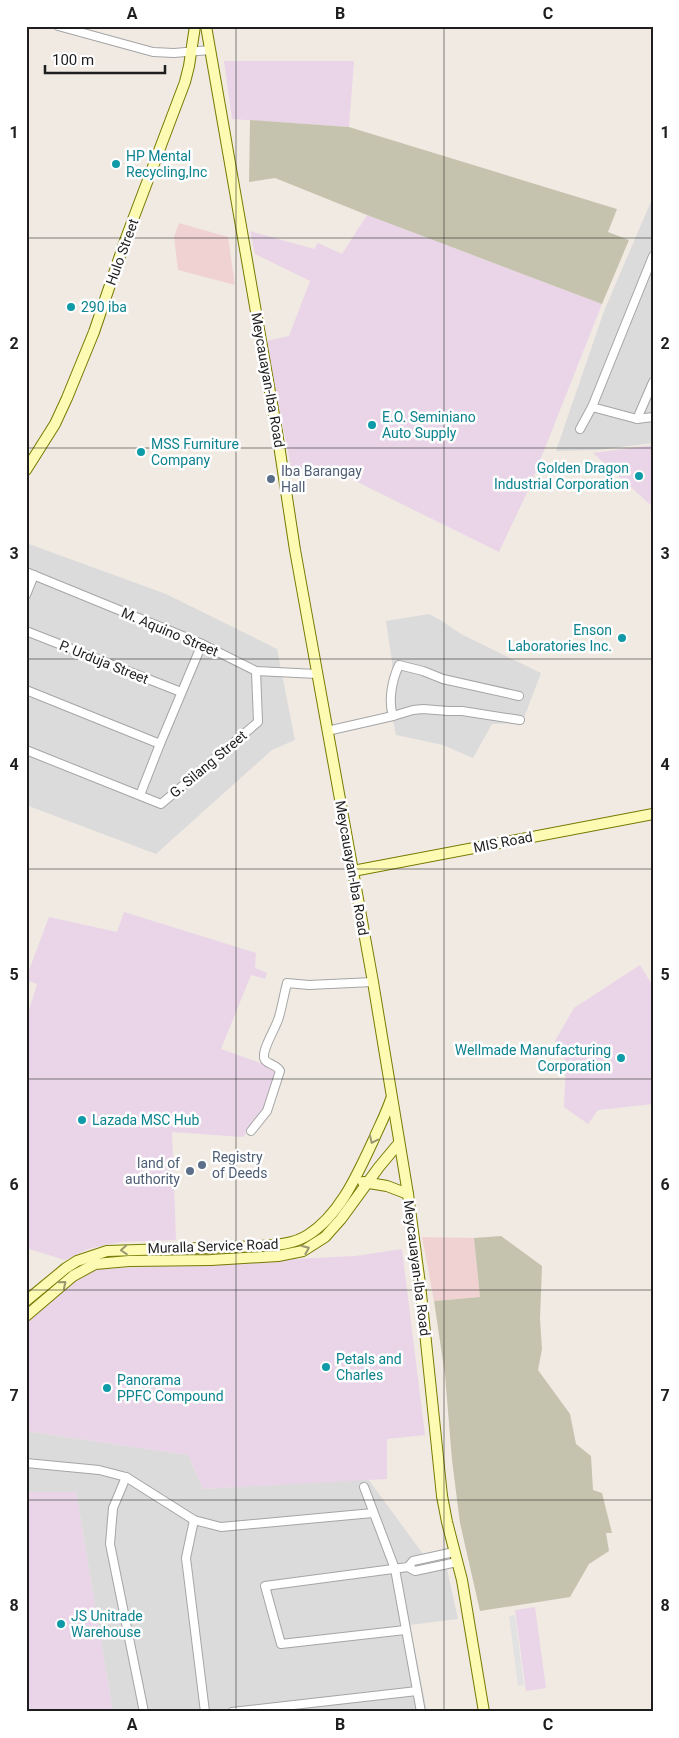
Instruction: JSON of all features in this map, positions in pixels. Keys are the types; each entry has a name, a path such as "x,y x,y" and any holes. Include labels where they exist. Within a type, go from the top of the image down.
{"main road":[{"name":"Hulo Street","path":"26,470 55,424 90,340 126,238 179,100 192,52 195,26"},
{"name":"Meycauayan-Iba Road","path":"206,26 277,432 295,550 392,1095 421,1293 442,1496 462,1580 484,1712"},
{"name":"MIS Road","path":"353,871 653,814"},
{"name":"Muralla Service Road","path":"26,1301 77,1261 107,1251 260,1246 283,1244 298,1240 318,1228 355,1180 387,1112 392,1095"},
{"name":"Muralla Service Road","path":"26,1316 73,1276 95,1264 129,1261 211,1260 278,1256 303,1251 325,1237 341,1219 399,1143"},
{"path":"355,1180 387,1186 408,1194"}],"street":[{"path":"58,26 153,52 174,53 210,50"},
{"path":"580,429 592,407 653,256"},
{"path":"637,419 653,382"},
{"path":"592,407 637,419 653,417"},
{"path":"26,596 30,574"},
{"name":"M. Aquino Street","path":"30,574 202,644 256,671 317,674"},
{"name":"P. Urduja Street","path":"26,631 181,692"},
{"path":"140,795 202,644"},
{"path":"393,716 390,699 399,665 423,671 443,679 519,696"},
{"name":"G. Silang Street","path":"26,750 161,804 258,722 256,671"},
{"path":"26,690 160,744"},
{"path":"327,731 423,709 462,711 520,720"},
{"path":"251,1131 266,1110 280,1071 278,1066 266,1062 264,1058 265,1050 278,1020 287,983 309,985 373,982"},
{"path":"26,1463 99,1470 126,1477 194,1520 221,1527 373,1513"},
{"path":"126,1477 113,1508 110,1544 144,1712"},
{"path":"364,1487 395,1569 422,1712"},
{"path":"194,1520 186,1558 205,1712"},
{"path":"408,1567 413,1561 454,1552"},
{"path":"432,1556 434,1567"},
{"path":"405,1630 281,1644 266,1586 408,1567 415,1571 457,1562"},
{"path":"232,1712 417,1692"}],"shaded area":[{"path":"224,61 354,61 349,127 232,119"},
{"path":"250,120 349,127 617,209 608,232 629,240 602,304 275,178 249,182"},
{"path":"653,197 653,443 597,450 556,451 604,311"},
{"path":"367,215 602,304 530,486 499,552 325,466 292,472 266,341 289,336 310,281 255,254 250,231 314,249 318,243 342,254"},
{"path":"179,223 228,237 235,285 178,270 174,237"},
{"name":"Golden Dragon Industrial Corporation","path":"653,445 653,507 593,453"},
{"path":"26,543 166,594 277,649 295,740 272,750 156,854 26,805"},
{"path":"429,614 461,634 541,673 522,723 492,724 473,758 443,745 396,735 388,697 393,680 386,621"},
{"path":"124,912 256,953 255,968 267,973 265,979 251,975 221,1049 277,1069 264,1111 243,1137 172,1132 176,1240 120,1242 88,1249 65,1260 26,1248 26,1020 37,984 26,980 26,978 49,917 117,932"},
{"path":"640,965 653,986 653,1104 598,1110 588,1124 564,1107 566,1062 555,1041 574,1008"},
{"path":"501,1236 542,1266 540,1319 542,1349 538,1370 570,1414 576,1444 591,1456 593,1490 602,1493 612,1533 606,1533 609,1551 589,1564 570,1597 480,1611 460,1523 452,1460 445,1375 434,1301 480,1297 474,1238"},
{"path":"422,1237 474,1238 480,1297 434,1301"},
{"path":"402,1249 425,1435 387,1439 387,1479 203,1489 188,1455 26,1431 26,1321 70,1284 84,1275 97,1269 355,1256"},
{"path":"26,1431 188,1455 203,1489 368,1479 423,1554 443,1551 458,1619 410,1625 427,1712 113,1712 76,1492 26,1492"},
{"name":"JS Unitrade Warehouse","path":"26,1492 76,1492 113,1712 26,1712"},
{"path":"535,1607 546,1688 526,1691 515,1610"},
{"path":"515,1615 524,1685 518,1686 509,1616"}],"place":[{"name":"HP Mental Recycling,Inc","path":"116,164"},
{"name":"290 iba","path":"71,307"},
{"name":"E.O. Seminiano Auto Supply","path":"372,425"},
{"name":"MSS Furniture Company","path":"141,452"},
{"name":"Golden Dragon Industrial Corporation","path":"639,476"},
{"name":"Iba Barangay Hall","path":"271,479"},
{"name":"Enson Laboratories Inc.","path":"622,638"},
{"name":"Wellmade Manufacturing Corporation","path":"621,1058"},
{"name":"Lazada MSC Hub","path":"82,1120"},
{"name":"Registry of Deeds","path":"202,1165"},
{"name":"land of authority","path":"190,1171"},
{"name":"Petals and Charles","path":"326,1367"},
{"name":"Panorama PPFC Compound","path":"107,1388"},
{"name":"JS Unitrade Warehouse","path":"61,1624"}]}
